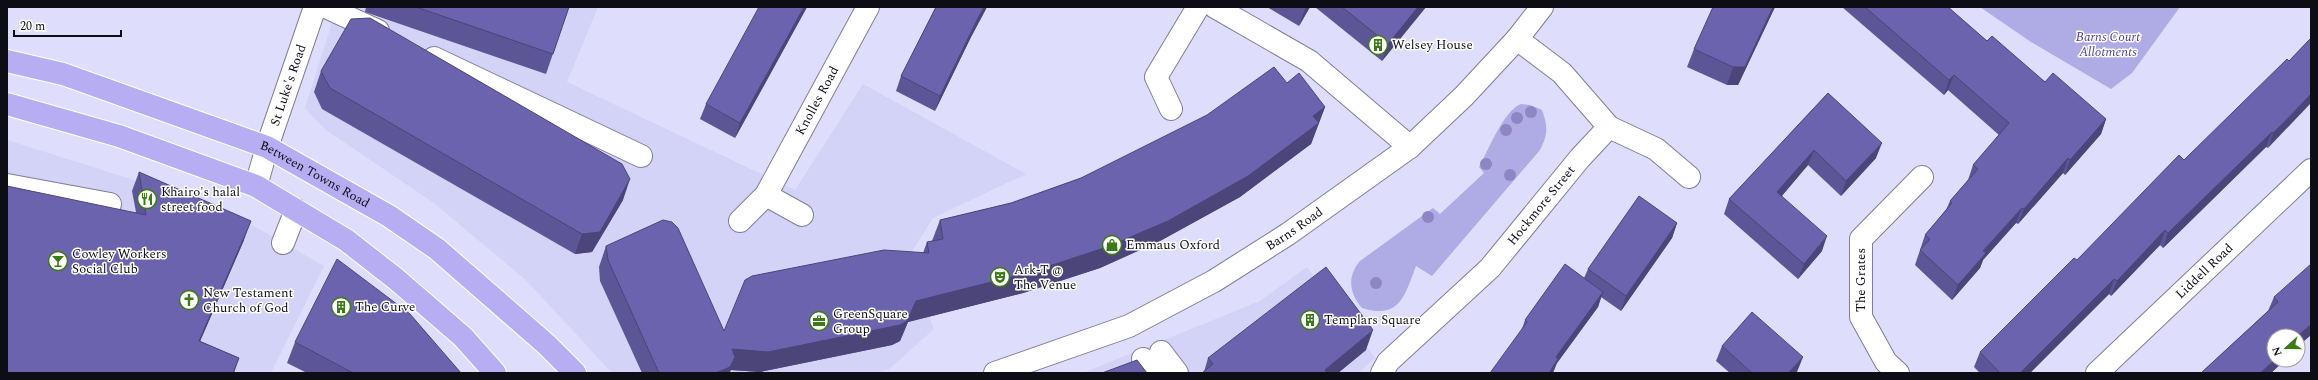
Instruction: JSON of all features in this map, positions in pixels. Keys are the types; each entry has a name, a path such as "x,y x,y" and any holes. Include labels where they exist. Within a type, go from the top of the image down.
{"main road":[{"name":"Between Towns Road","path":"7,61 63,74 267,147 389,216 437,249 547,345 575,373"},
{"path":"7,104 119,136 256,186 346,240 396,279 463,337 495,373"}],"street":[{"name":"St Luke's Road","path":"256,186 267,147 315,7"},
{"path":"326,7 398,41"},
{"name":"Knolles Road","path":"740,221 766,195 868,7"},
{"path":"1171,109 1156,77 1198,7"},
{"path":"1215,7 1309,61 1410,147"},
{"name":"Barns Road","path":"996,373 1128,326 1214,281 1288,234 1410,147 1464,96 1517,39 1542,7"},
{"path":"1517,39 1562,73 1609,127 1656,150 1689,177"},
{"path":"419,51 641,156"},
{"name":"Hockmore Street","path":"1382,373 1388,362 1490,268 1580,158 1609,127"},
{"name":"Liddell Road","path":"2098,373 2310,172"},
{"name":"The Grates","path":"1898,373 1886,362 1861,317 1861,239 1922,177"},
{"path":"7,185 110,204"},
{"path":"766,195 802,215"},
{"path":"284,243 296,210"},
{"path":"1153,361 1177,373"}],"shaded area":[{"path":"337,7 598,7 567,82 795,190 863,84 1026,174 933,218 907,259 934,329 889,369 876,373 612,373 526,280 434,203 326,130 305,108"},
{"path":"7,140 194,199 252,225 324,266 271,373 7,373"},
{"name":"Templars Square","path":"1307,267 1375,358 1358,373 1083,373 1260,301"}],"green space":[{"name":"Barns Court Allotments","path":"1980,7 2180,7 2132,73 2111,89 2031,42"},
{"path":"1521,104 1530,105 1542,110 1546,126 1546,135 1540,150 1432,276 1416,266 1404,295 1393,308 1385,311 1375,311 1362,308 1354,296 1351,284 1353,273 1360,261 1433,208 1440,214 1484,173 1479,167 1497,132 1509,114"}],"building":[{"path":"416,7 569,7 553,54"},
{"path":"759,7 804,7 740,123 706,104"},
{"path":"936,7 984,7 940,96 901,76"},
{"path":"1342,7 1418,7 1388,44"},
{"path":"1713,7 1773,7 1745,67 1733,67 1694,49"},
{"path":"1865,7 1948,7 1987,41 1992,36 2045,82 2053,73 2106,119 2070,160 2068,158 2024,209 2022,208 1983,251 1986,253 1958,285 1920,250 1930,239 1925,235 1952,203 1950,201 1978,169 1973,165 2009,123 1954,75 1949,80"},
{"path":"370,18 622,164 630,179 600,232 582,234 330,88 321,71 351,19"},
{"path":"2311,38 2311,94 2273,133 2272,132 2168,233 2165,230 2117,281 2114,279 2020,373 2000,373 1980,352 2074,258 2077,260 2179,155 2184,160 2287,59 2289,61"},
{"path":"1274,67 1287,83 1299,73 1325,107 1313,116 1319,123 1248,176 1168,221 1107,247 1031,272 916,301 907,321 900,325 768,352 732,349 735,357 730,367 716,373 659,373 608,260 606,246 663,220 672,222 678,228 724,331 745,280 752,276 884,250 929,253 927,242 943,239 940,220 1011,203 1081,178 1207,115"},
{"path":"1828,93 1882,143 1846,181 1814,150 1777,192 1827,236 1804,264 1729,199"},
{"path":"139,172 251,221 199,341 239,358 233,373 7,373 7,186 146,215"},
{"path":"1639,196 1677,223 1626,296 1588,269"},
{"name":"The Curve","path":"337,259 410,314 461,373 353,373 295,342"},
{"path":"1565,264 1603,292 1556,357 1558,359 1549,373 1490,373 1527,322 1525,320"},
{"path":"2311,264 2311,324 2306,329 2266,328 2266,368 2260,373 2201,373 2278,302 2274,297"},
{"name":"Templars Square","path":"1326,267 1373,330 1325,370 1327,373 1202,373 1213,364 1208,358"},
{"path":"1752,312 1803,357 1788,373 1752,373 1722,346"},
{"path":"1137,360 1147,373 1102,373"}],"place":[{"name":"Welsey House","path":"1378,45"},
{"name":"Khairo's halal street food","path":"147,199"},
{"name":"Emmaus Oxford","path":"1112,245"},
{"name":"Cowley Workers Social Club","path":"58,261"},
{"name":"Ark-T @ The Venue","path":"1000,277"},
{"name":"New Testament Church of God","path":"189,300"},
{"name":"The Curve","path":"341,307"},
{"name":"Templars Square","path":"1310,320"},
{"name":"GreenSquare Group","path":"819,321"}]}
